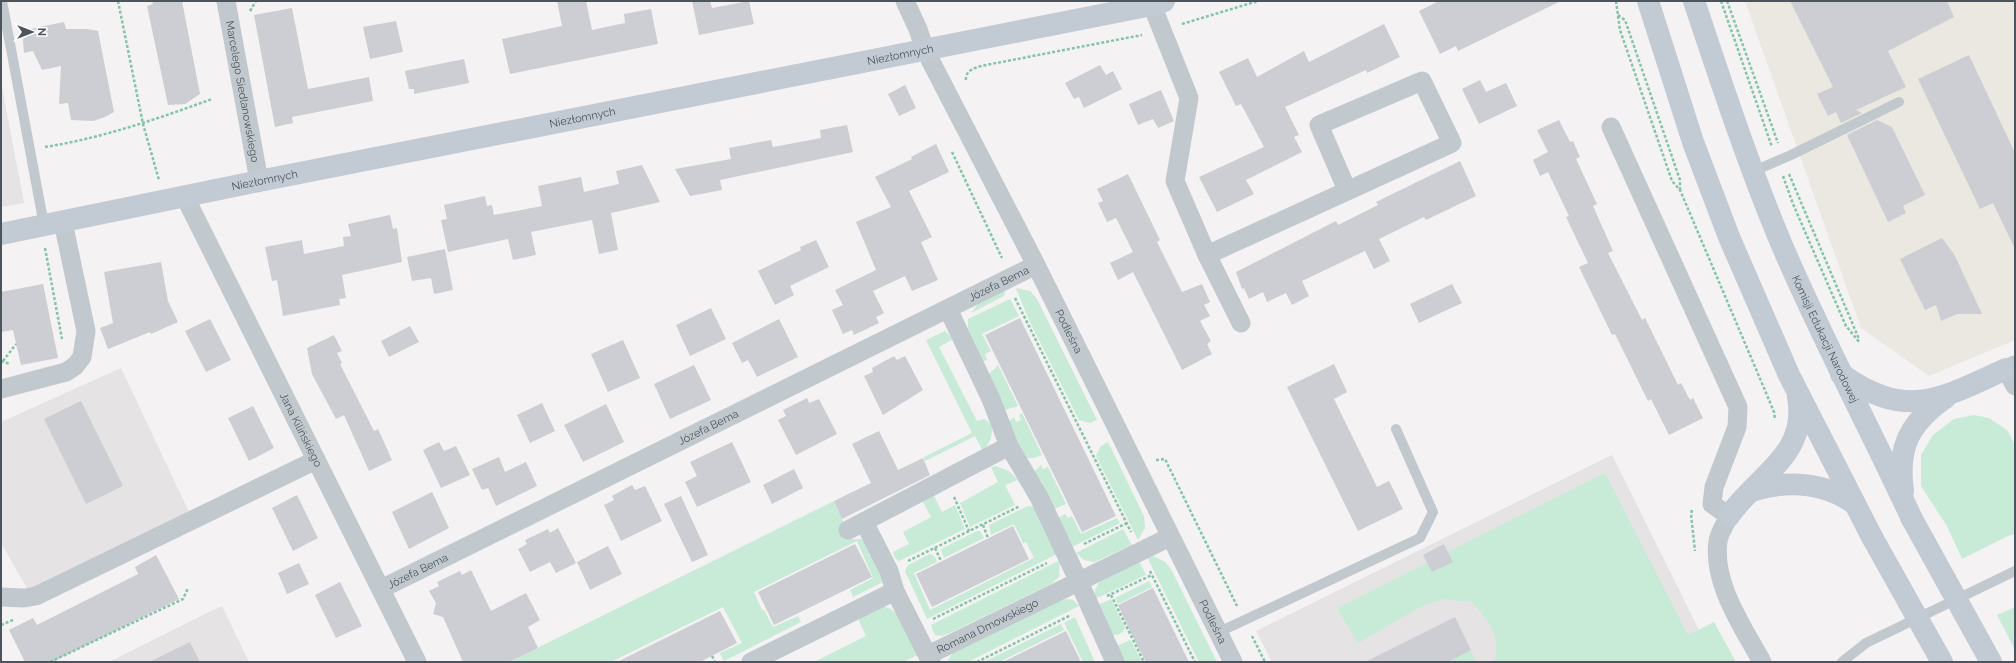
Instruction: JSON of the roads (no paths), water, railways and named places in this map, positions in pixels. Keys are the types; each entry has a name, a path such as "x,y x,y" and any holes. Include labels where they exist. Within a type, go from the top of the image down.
{"main road":[{"path":"1648,1 1693,142 1715,200 1797,392 1872,537 1942,662"},
{"name":"Komisji Edukacji Narodowej","path":"1694,1 1730,107 1781,242 1840,373 1908,511 1991,662"},
{"name":"Niezłomnych","path":"1,234 50,230 185,197 259,181 1158,3"},
{"path":"1840,373 1866,390 1890,400 1901,402 1923,401 1951,394 2012,374"},
{"path":"1729,516 1740,499 1751,491 1785,456 1794,439 1800,414 1797,392"},
{"path":"1908,511 1901,469 1903,454 1909,436 1923,415 1951,394"},
{"path":"1751,491 1771,485 1805,484 1838,494 1855,504"}],"street":[{"name":"Marcelego Siedlanowskiego","path":"226,1 259,181"},
{"name":"Podleśna","path":"905,1 918,29 925,50 1036,266 1233,662"},
{"path":"1158,3 1161,30 1189,98 1175,181 1207,255 1241,323"},
{"path":"1207,255 1347,190 1452,144 1422,81 1318,125 1347,190"},
{"path":"1611,126 1738,407 1737,427 1714,487 1712,504 1729,516 1718,541 1719,568 1724,591 1762,662"},
{"name":"Jana Kilińskiego","path":"185,197 417,662"},
{"path":"1,389 66,372 75,366 82,357 86,331 50,230"},
{"name":"Józefa Bema","path":"381,589 1036,266"},
{"path":"948,310 991,399 1009,446 1039,497 1080,582 1089,606 1115,662"},
{"name":"Romana Dmowskiego","path":"1009,446 856,526 889,571 895,591 929,658 1170,537"},
{"path":"1,597 24,598 36,596 316,460"},
{"path":"751,662 895,591"}],"lane":[{"path":"2,1 30,149 50,230"},
{"path":"1754,171 1791,155 1899,102"},
{"path":"1219,632 1420,538 1433,512 1396,429"},
{"path":"1842,662 1866,643 2015,571"}]}
